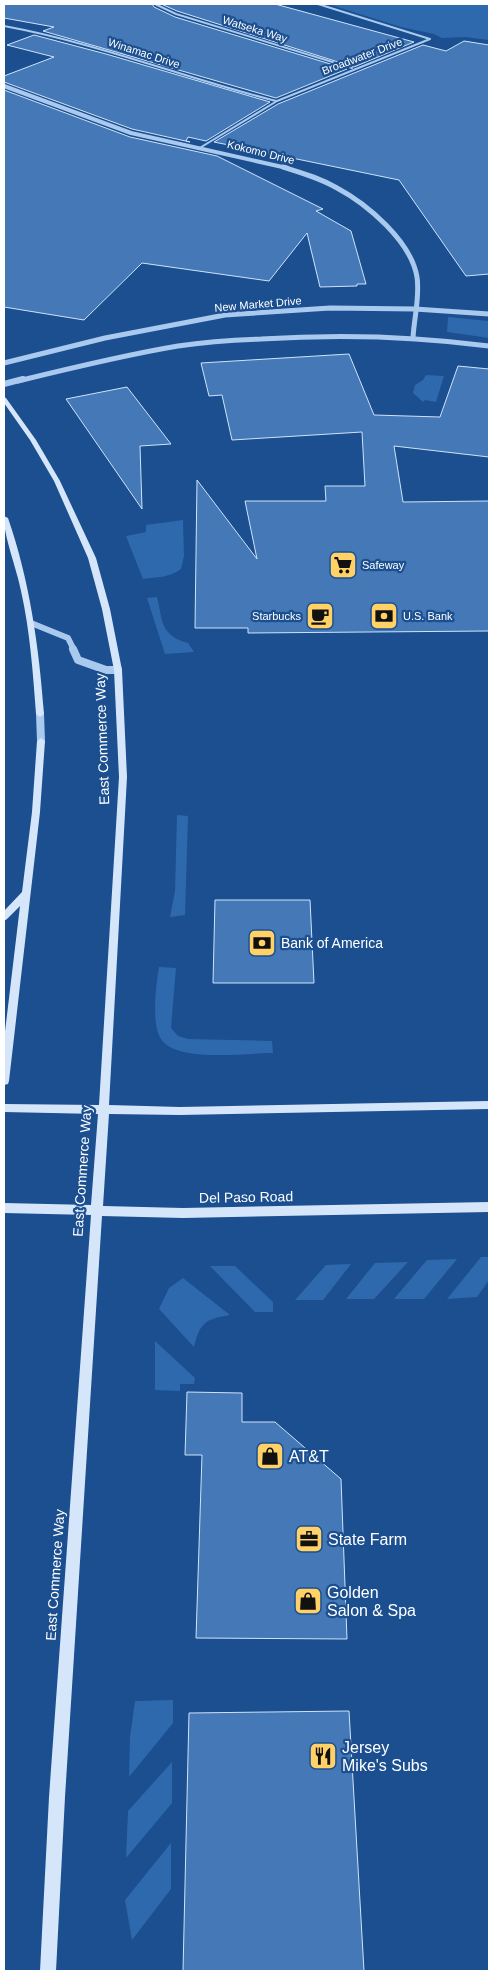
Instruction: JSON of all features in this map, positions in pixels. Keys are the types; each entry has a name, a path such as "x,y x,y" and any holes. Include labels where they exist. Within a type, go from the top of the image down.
{"main road":[{"name":"East Commerce Way","path":"4,399 33,440 57,481 92,558 106,609 118,670 123,776 104,1110 57,1797 48,1971"},
{"path":"4,518 21,568 37,667 40,714"},
{"path":"4,1081 36,812 41,741"},
{"path":"4,917 27,892"},
{"path":"4,1108 180,1110 489,1105"},
{"name":"Del Paso Road","path":"4,1208 183,1212 489,1208"}],"street":[{"name":"Watseka Way","path":"155,4 176,14 352,68"},
{"name":"Broadwater Drive","path":"198,149 277,101 352,68 430,40 318,4"},
{"name":"Winamac Drive","path":"4,26 82,43 222,88 277,101"},
{"name":"Kokomo Drive","path":"4,86 124,131 198,149 274,163 329,183 351,195 381,220 398,239 407,254 416,276 418,296 413,338"},
{"name":"New Market Drive","path":"4,363 106,338 225,315 322,309 415,309 489,314"},
{"path":"4,384 85,364 197,344 234,340 326,336 413,338 489,346"},
{"path":"31,623 68,638 78,660 106,670 118,670"},
{"path":"40,714 41,741"}],"shaded area":[{"path":"328,4 489,4 489,40 465,37 442,38 434,34 401,27"},
{"path":"448,317 489,321 489,338 447,332"},
{"path":"426,375 444,376 436,402 425,400 423,402 413,393 415,385 423,380"},
{"path":"183,520 184,556 181,569 167,576 143,579 126,536 146,532 146,525"},
{"path":"157,597 162,620 167,632 179,640 188,643 194,652 165,654 147,598"},
{"path":"177,815 188,816 185,915 170,917 175,891"},
{"path":"159,967 176,968 171,1028 178,1036 188,1039 272,1041 273,1053 196,1054 169,1046 161,1039 156,1024 155,1004"},
{"path":"481,1257 489,1257 489,1280 477,1297 447,1299"},
{"path":"457,1259 424,1299 394,1299 427,1260"},
{"path":"408,1262 374,1299 346,1299 375,1263"},
{"path":"351,1264 323,1300 295,1300 326,1265"},
{"path":"210,1266 235,1266 273,1302 273,1312 255,1312"},
{"path":"183,1278 230,1315 215,1318 205,1323 199,1332 194,1347 159,1309 169,1288"},
{"path":"155,1341 195,1378 194,1384 180,1384 180,1391 155,1390"},
{"path":"173,1700 173,1723 129,1777 130,1737 135,1701"},
{"path":"172,1762 172,1803 126,1858 128,1811"},
{"path":"171,1843 171,1889 132,1940 125,1900"}],"building":[{"path":"4,4 152,4 154,7 175,17 347,69 276,98 43,31 54,27 4,18"},
{"path":"161,4 275,4 414,42 354,67 177,11"},
{"path":"34,35 270,102 206,141 188,137 186,141 190,142 132,129 4,82 4,76 54,57 7,45"},
{"path":"464,41 489,45 489,274 466,276 399,180 214,142 278,104 423,45 446,51"},
{"path":"4,90 130,137 217,156 323,209 316,211 351,231 366,284 320,287 307,233 269,281 142,263 84,320 4,307"},
{"name":"Safeway","path":"349,354 374,415 440,417 458,366 489,369 489,457 394,446 403,502 489,501 489,631 248,633 248,628 195,628 197,480 257,559 245,501 326,501 325,486 365,486 362,432 232,440 222,395 209,396 201,363"},
{"path":"127,387 171,444 140,446 142,509 66,399"},
{"path":"215,900 310,900 314,983 213,983"},
{"path":"187,1392 242,1393 242,1422 275,1422 341,1479 347,1639 196,1638 202,1455 185,1455"},
{"path":"349,1711 364,1971 183,1971 189,1713"}],"place":[{"name":"Safeway","path":"343,565"},
{"name":"Starbucks","path":"320,616"},
{"name":"U.S. Bank","path":"384,616"},
{"name":"Bank of America","path":"262,943"},
{"name":"AT&T","path":"270,1456"},
{"name":"State Farm","path":"309,1539"},
{"name":"Golden Salon & Spa","path":"308,1601"},
{"name":"Jersey Mike's Subs","path":"323,1756"}]}
